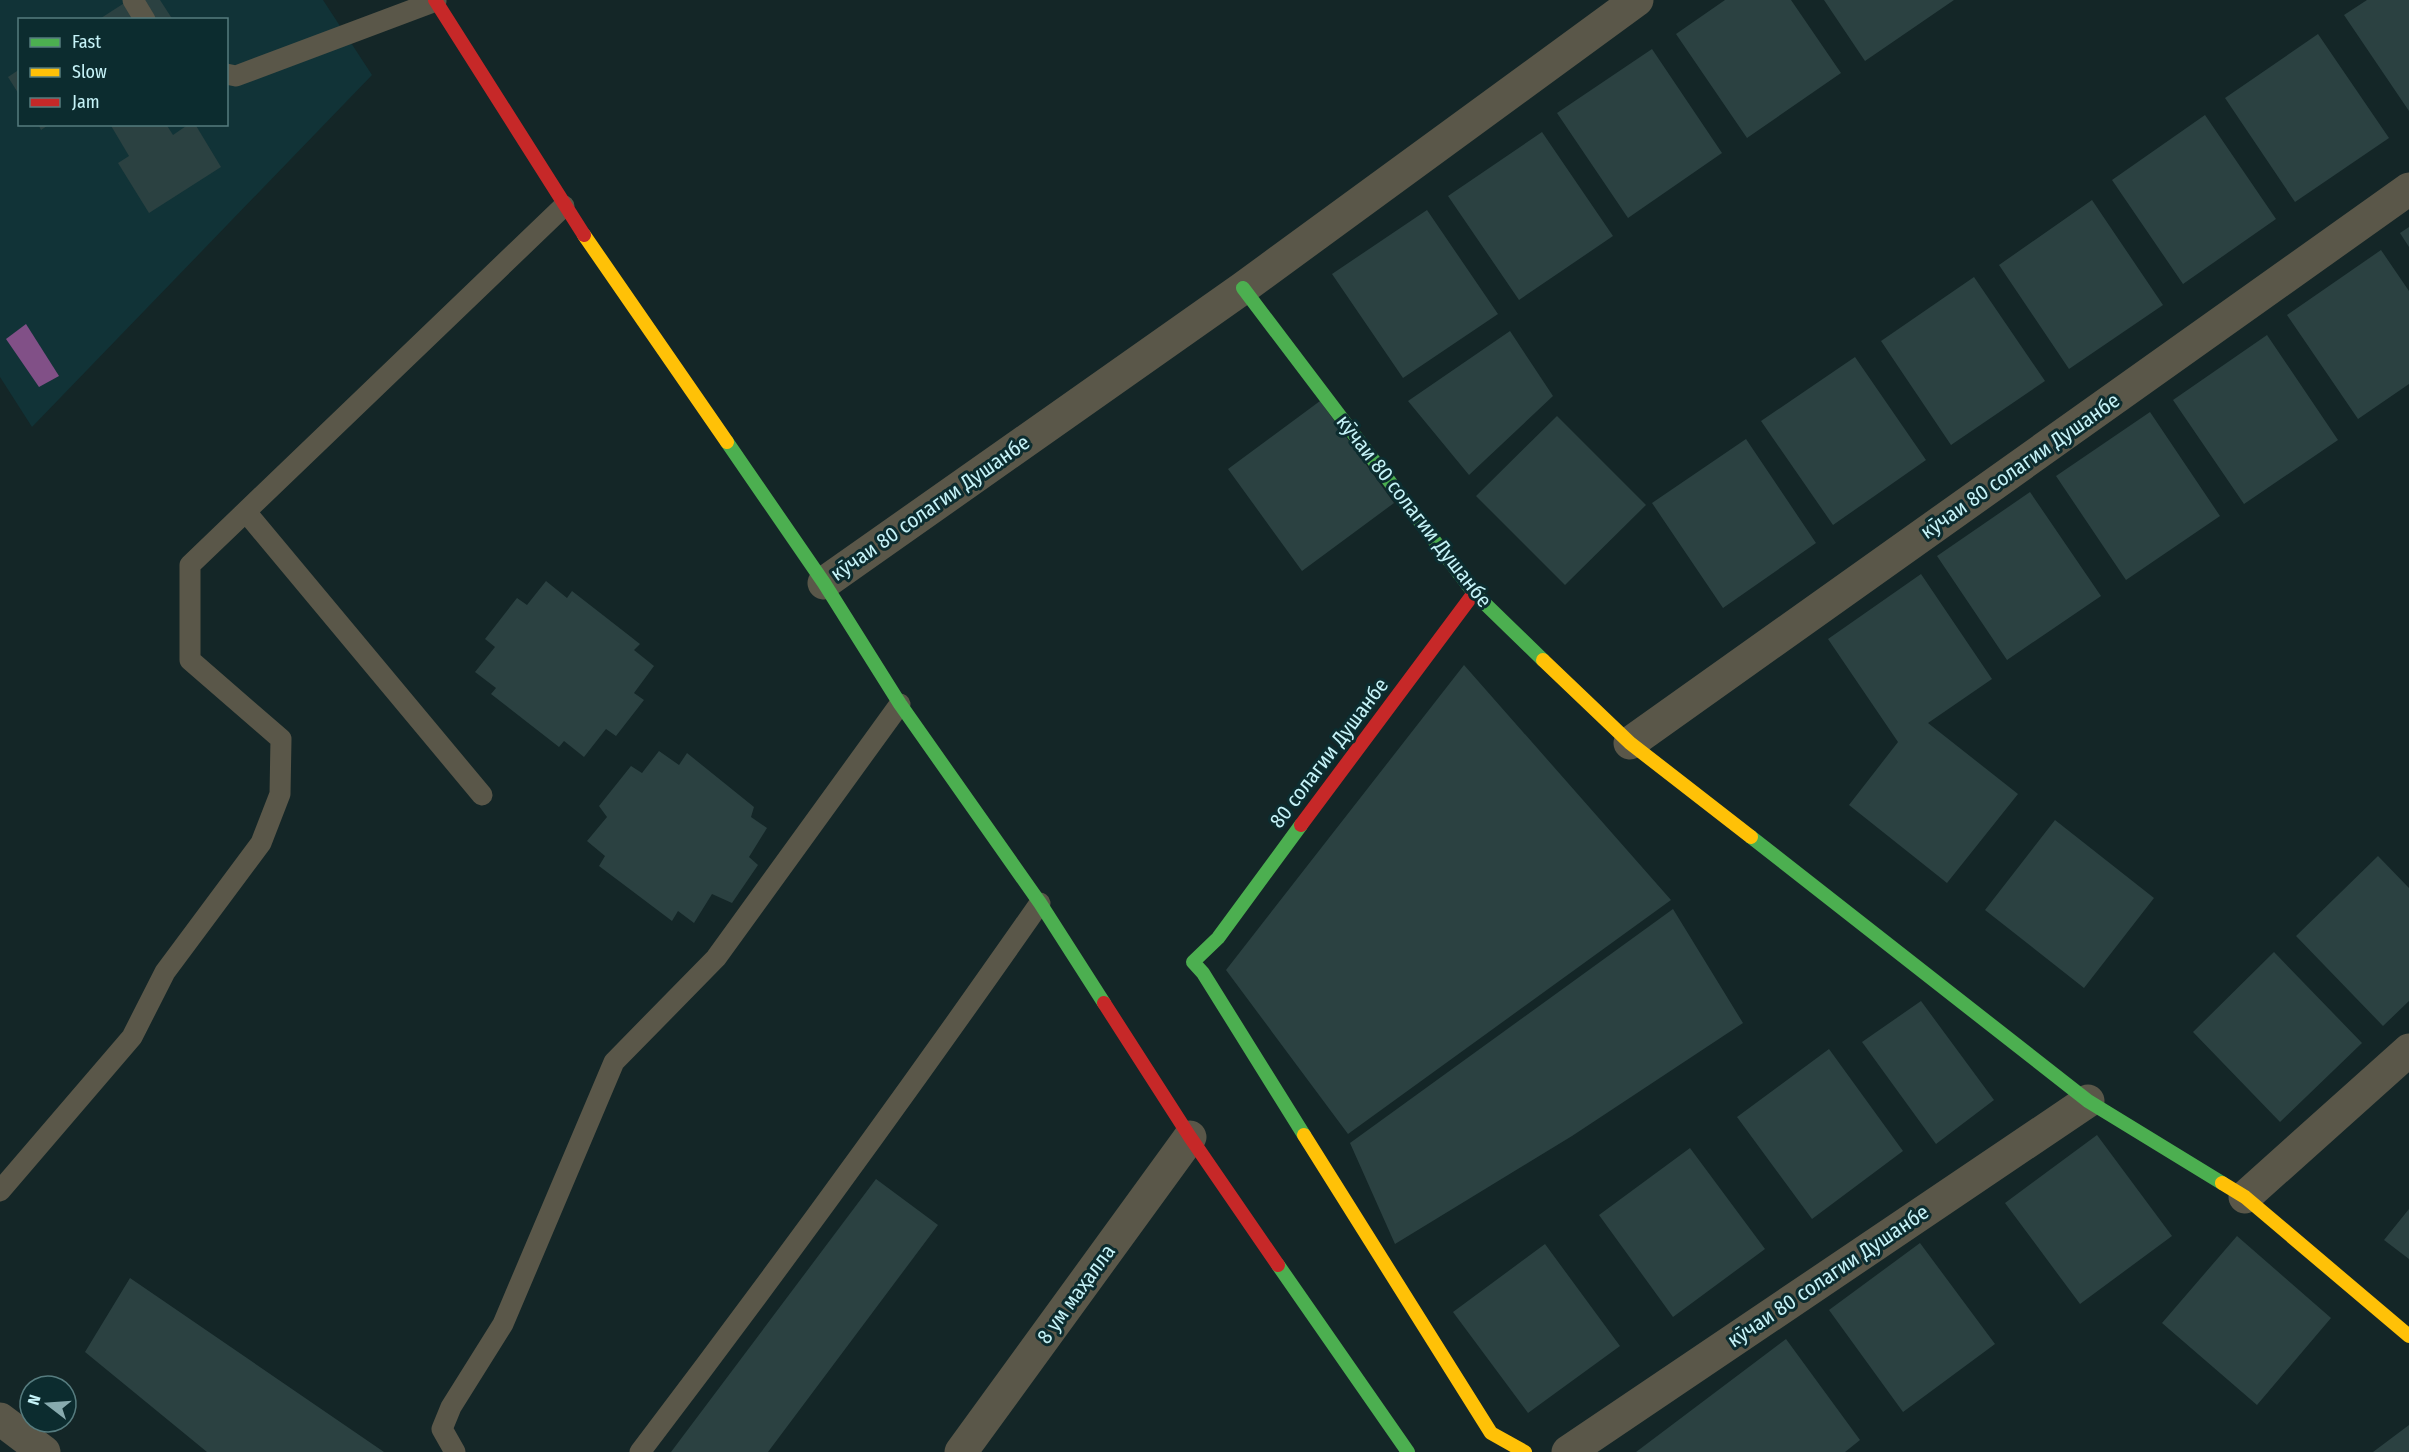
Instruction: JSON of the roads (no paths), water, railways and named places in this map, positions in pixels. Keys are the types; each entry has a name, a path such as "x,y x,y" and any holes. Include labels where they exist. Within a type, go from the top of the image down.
{"street":[{"path":"436,0 564,206 824,583 900,704 1040,903 1190,1137 1408,1452"},
{"name":"кӯчаи 80 солагии Душанбе","path":"824,583 1243,288 1637,0"},
{"name":"кӯчаи 80 солагии Душанбе","path":"1630,743 2409,189"},
{"name":"кӯчаи 80 солагии Душанбе","path":"1243,288 1474,593 1630,743 2088,1101 2245,1197 2409,1336"},
{"name":"80 солагии Душанбе","path":"1474,593 1218,938 1193,962 1203,973 1491,1433 1525,1452"},
{"path":"2245,1197 2409,1050"},
{"name":"кӯчаи 80 солагии Душанбе","path":"1568,1452 2088,1101"},
{"name":"8 ум маҳалла","path":"961,1452 1190,1137"},
{"path":"0,1419 44,1452"}],"lane":[{"path":"133,0 144,18"},
{"path":"228,74 236,76 436,0"},
{"path":"0,1191 132,1037 165,972 261,843 280,794 280,739 190,660 190,565 564,206"},
{"path":"246,512 482,795"},
{"path":"455,1452 442,1429 451,1407 503,1324 614,1062 716,958 900,704"},
{"path":"640,1452 787,1258 927,1065 1040,903"}]}
